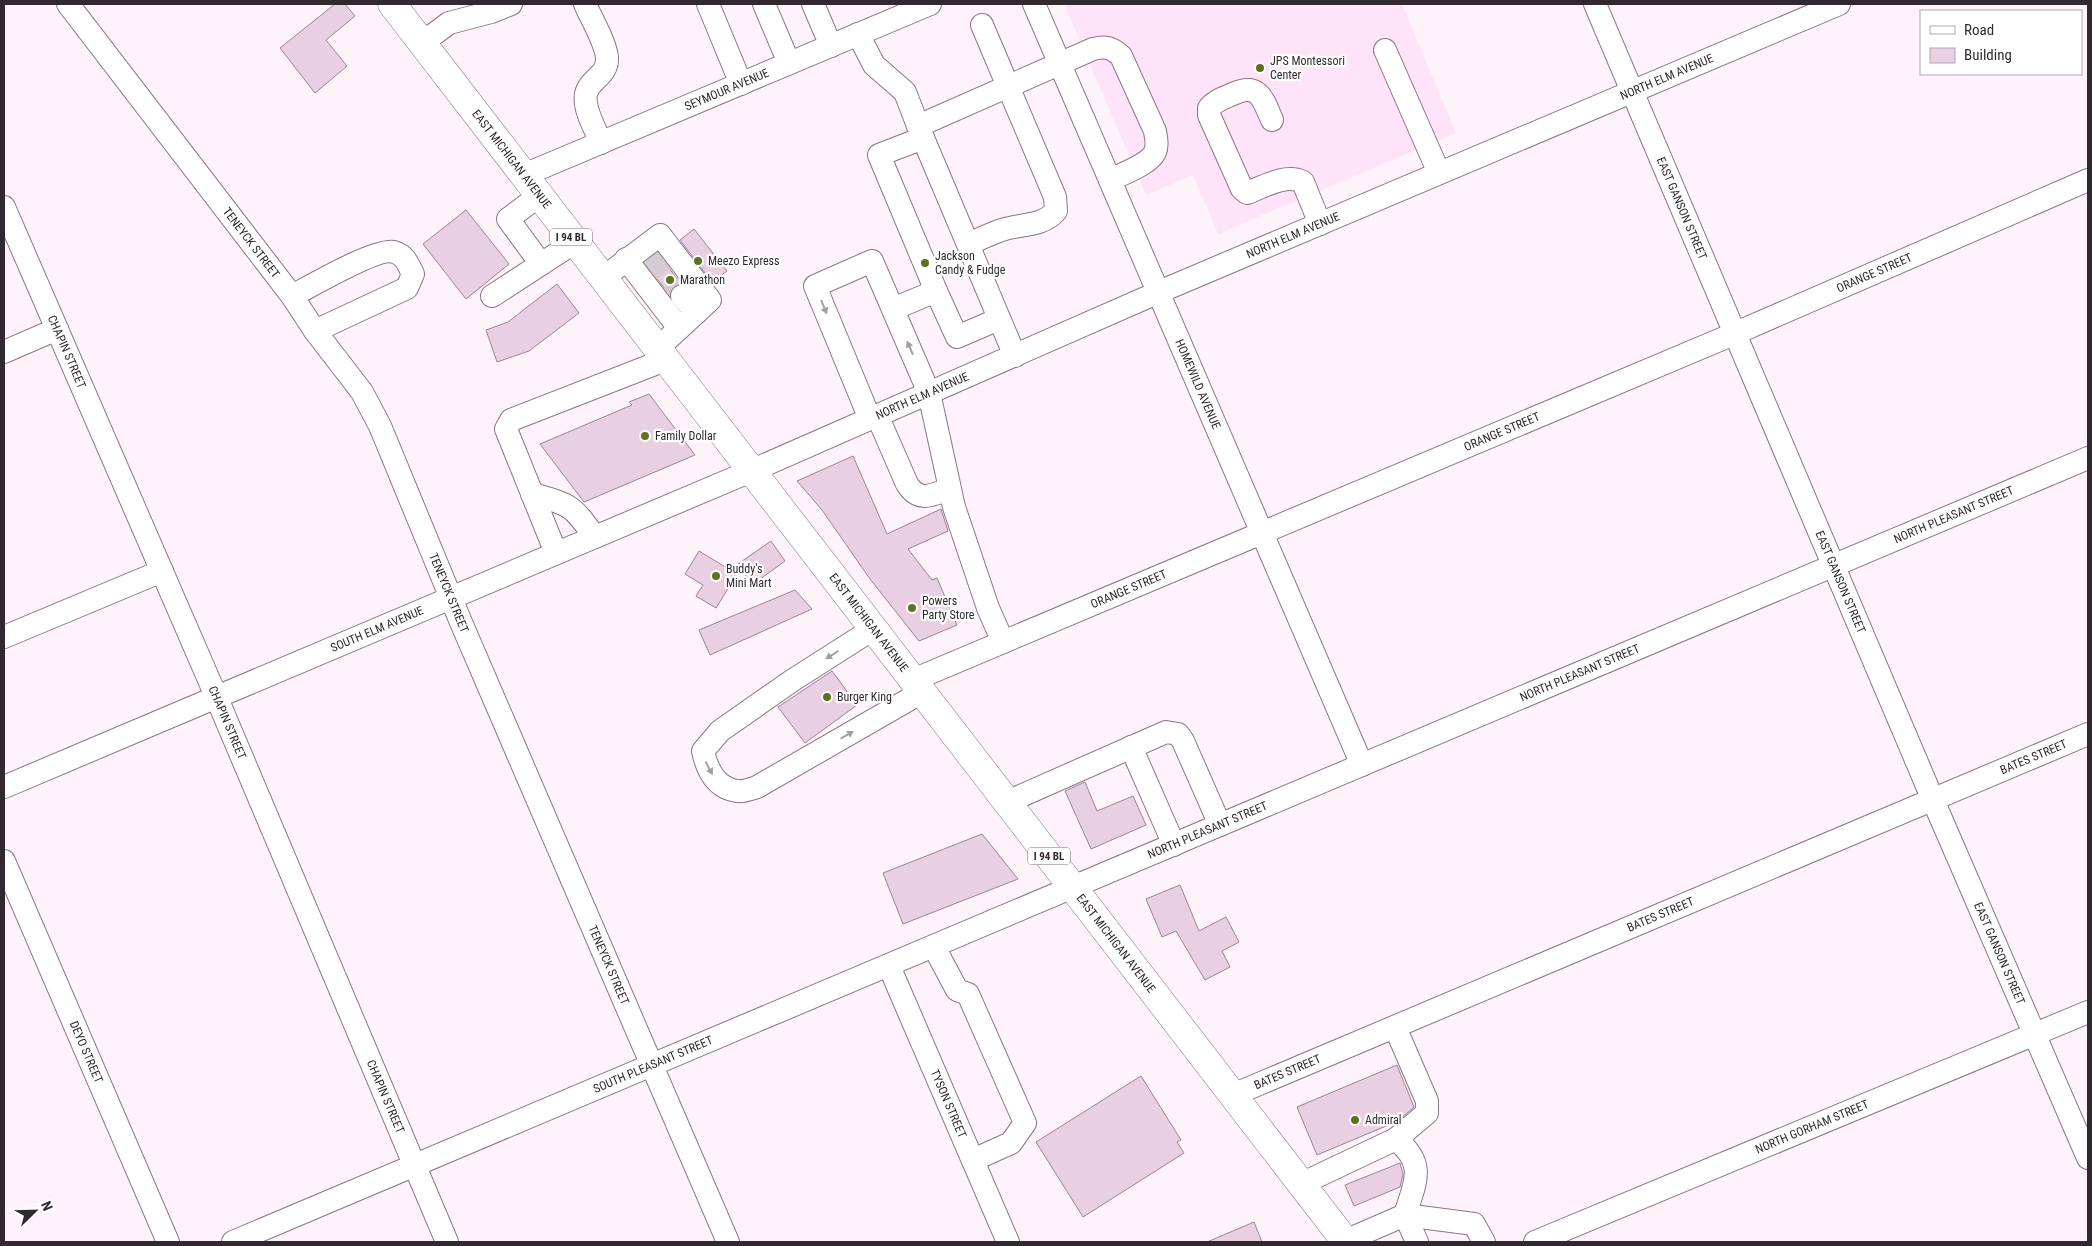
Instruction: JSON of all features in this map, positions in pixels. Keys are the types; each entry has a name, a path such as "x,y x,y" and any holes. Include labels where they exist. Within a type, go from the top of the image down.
{"main road":[{"name":"EAST MICHIGAN AVENUE","path":"392,4 1345,1242"}],"street":[{"name":"TENEYCK STREET","path":"68,4 292,296 362,392 380,426 451,598 728,1242"},
{"path":"422,43 448,23 491,12 511,4"},
{"path":"585,4 607,57 606,68 600,77 591,84 586,95 588,108 601,143"},
{"path":"708,4 741,84"},
{"path":"764,4 789,63"},
{"path":"813,4 831,46"},
{"name":"SEYMOUR AVENUE","path":"541,264 508,219 532,185 601,143 930,4"},
{"name":"HOMEWILD AVENUE","path":"1034,4 1362,765"},
{"name":"EAST GANSON STREET","path":"1595,4 1933,800 2088,1158"},
{"name":"NORTH ELM AVENUE","path":"750,471 1159,292 1839,4"},
{"path":"968,244 1005,229 1039,223 1050,218 1056,211 1055,198 982,25"},
{"path":"858,34 874,65 905,92 1015,356"},
{"path":"999,319 956,337 879,155 1008,88 1103,46 1112,48 1121,56 1157,142 1156,150 1151,157 1110,180"},
{"path":"1385,50 1439,173"},
{"path":"1272,120 1263,98 1255,90 1243,89 1215,101 1209,108 1209,115 1242,189 1247,193 1281,180 1297,179 1302,182 1320,224"},
{"name":"ORANGE STREET","path":"873,629 793,680 720,731 703,751 707,768 722,786 739,791 757,787 917,686 1003,642 1736,333 2088,180"},
{"name":"CHAPIN STREET","path":"4,207 216,696 447,1242"},
{"path":"556,553 506,429 511,420 661,354 686,312 710,300 660,235 640,254 603,278"},
{"path":"492,296 575,242"},
{"path":"292,296 376,253 392,251 405,258 413,274 407,288 315,330"},
{"path":"640,254 686,312"},
{"path":"950,489 929,496 920,496 912,492 874,417 815,286 872,261 929,393 950,489 954,508 988,608 1003,642"},
{"path":"893,309 936,290"},
{"path":"4,352 57,329"},
{"name":"NORTH PLEASANT STREET","path":"1073,887 1834,567 2088,458"},
{"name":"SOUTH ELM AVENUE","path":"4,787 750,471"},
{"path":"532,494 565,503 577,512 594,537"},
{"path":"4,636 162,571"},
{"path":"1007,802 1166,732 1178,734 1183,741 1220,825"},
{"name":"BATES STREET","path":"1233,1095 2088,734"},
{"path":"1131,747 1174,844"},
{"name":"DEYO STREET","path":"4,861 168,1242"},
{"name":"SOUTH PLEASANT STREET","path":"233,1242 1073,887"},
{"path":"934,947 957,990 968,994 1025,1123 1011,1143 973,1160"},
{"name":"TYSON STREET","path":"889,966 1008,1242"},
{"name":"NORTH GORHAM STREET","path":"1535,1242 2088,1012"},
{"path":"1301,1184 1396,1139 1427,1113 1427,1101 1395,1027"},
{"path":"1396,1139 1409,1150 1418,1173 1405,1215 1417,1242"},
{"path":"1345,1242 1405,1215 1474,1224 1484,1242"}],"shaded area":[{"name":"JPS Montessori Center","path":"1064,4 1402,4 1456,133 1218,234 1193,175 1146,195"}],"building":[{"path":"335,4 345,4 355,16 326,40 347,66 315,93 280,48"},
{"path":"466,210 509,264 466,299 423,244"},
{"path":"694,229 727,271 712,282 680,240"},
{"path":"658,253 680,283 673,286 669,294 645,263"},
{"path":"557,284 579,313 529,351 497,362 486,330 508,322"},
{"path":"649,394 695,455 584,502 540,444 632,405 629,402"},
{"path":"853,456 887,534 941,509 948,531 908,549 932,580 937,578 957,625 919,641 870,579 822,510 797,481"},
{"path":"771,541 785,561 752,585 738,564"},
{"path":"699,551 737,574 716,608 696,596 703,585 685,574"},
{"path":"795,590 812,609 710,655 699,630"},
{"path":"832,671 857,705 805,743 778,707"},
{"path":"1085,782 1097,811 1133,796 1146,825 1091,849 1065,791"},
{"path":"982,834 1018,879 903,924 883,873"},
{"path":"1180,885 1199,931 1226,917 1239,942 1222,951 1230,967 1205,980 1176,931 1162,937 1146,899"},
{"path":"1397,1065 1414,1107 1398,1121 1317,1155 1297,1107"},
{"path":"1141,1076 1181,1140 1177,1142 1184,1153 1083,1217 1036,1142"},
{"path":"1400,1163 1403,1174 1400,1187 1354,1206 1345,1185"},
{"path":"1254,1222 1262,1242 1207,1242"}],"tunnel":[{"path":"651,256 682,296"}],"place":[{"name":"JPS Montessori Center","path":"1260,68"},
{"name":"Meezo Express","path":"698,261"},
{"name":"Jackson Candy & Fudge","path":"925,263"},
{"name":"Marathon","path":"670,280"},
{"name":"Family Dollar","path":"645,436"},
{"name":"Buddy's Mini Mart","path":"716,576"},
{"name":"Powers Party Store","path":"912,608"},
{"name":"Burger King","path":"827,697"},
{"name":"Admiral","path":"1355,1120"}]}
